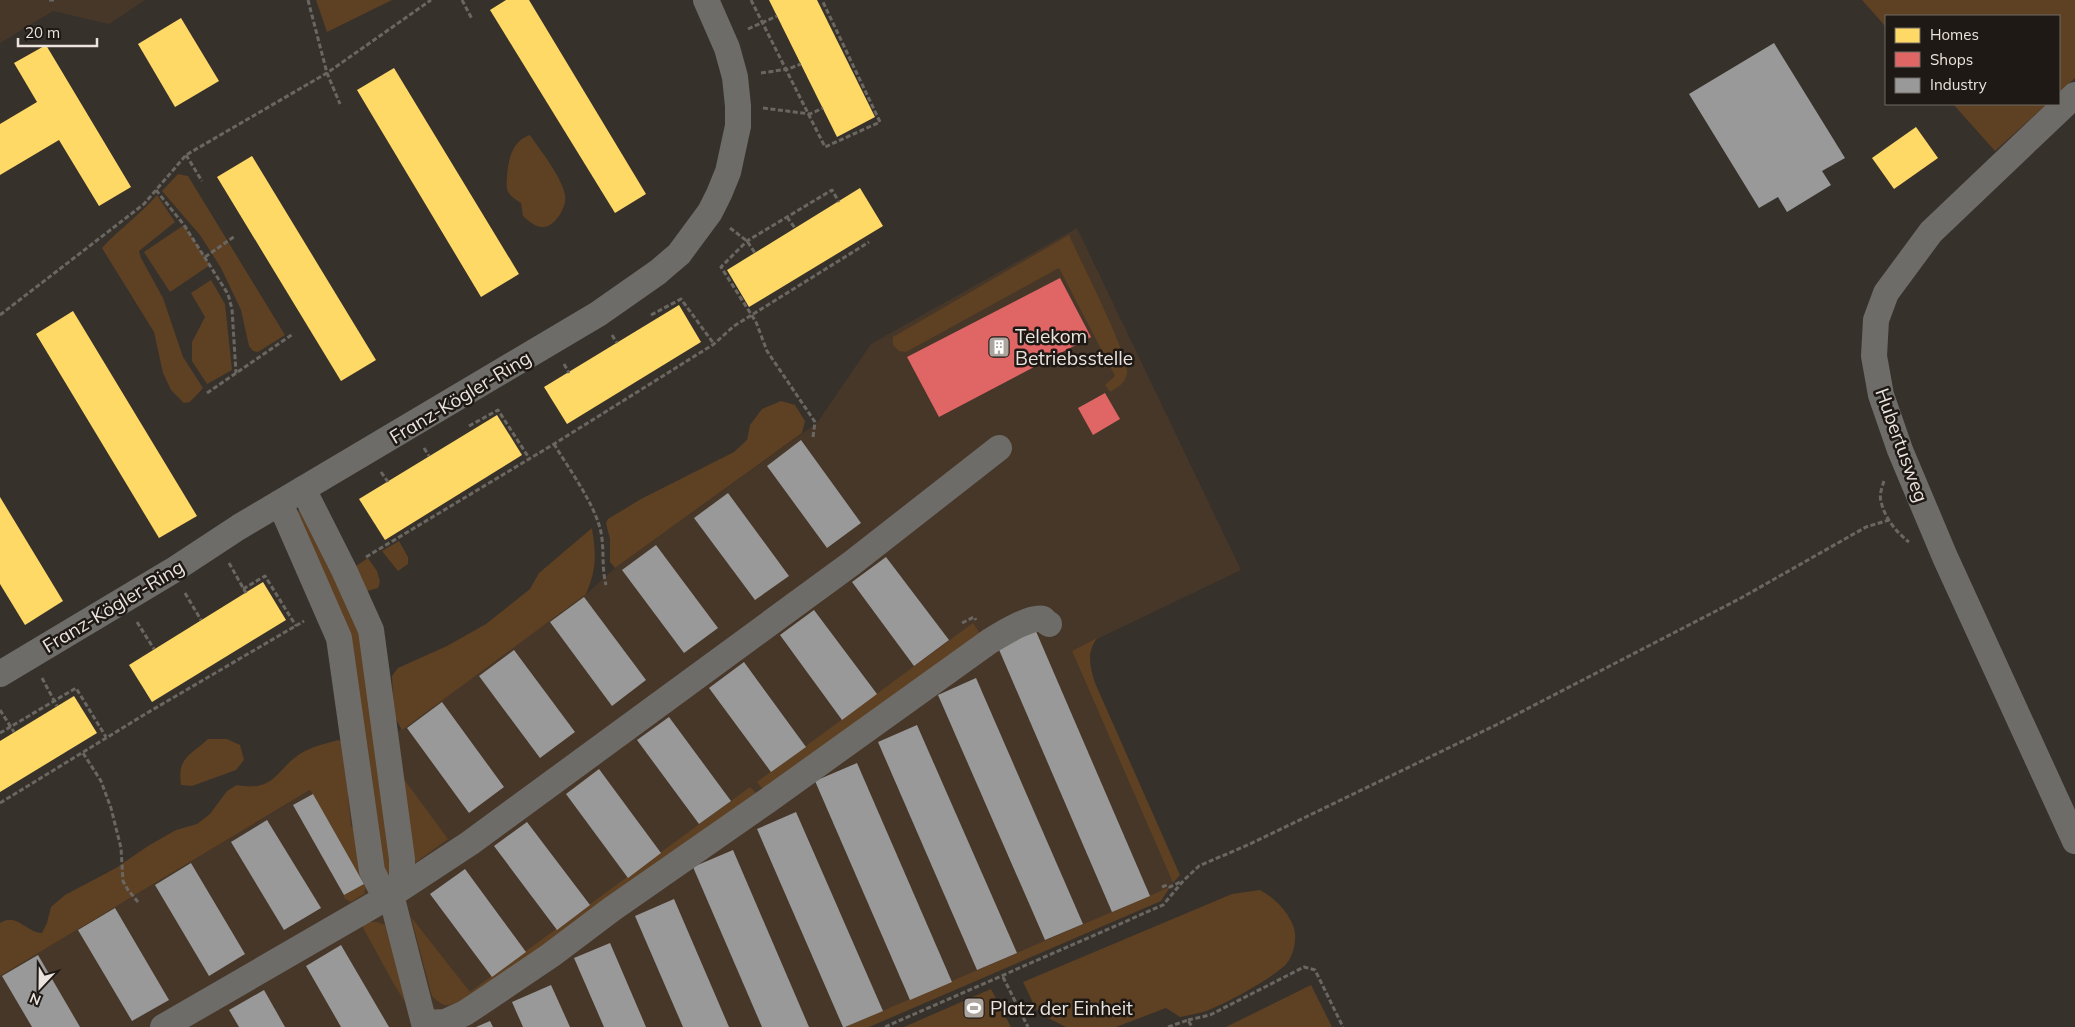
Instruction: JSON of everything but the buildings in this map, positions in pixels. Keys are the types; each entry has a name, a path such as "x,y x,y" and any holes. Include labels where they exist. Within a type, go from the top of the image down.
{"street":[{"name":"Franz-Kögler-Ring","path":"0,674 172,571 303,489 598,314 658,272 679,254 710,212 728,172 738,126 735,77 724,39 706,0"},
{"name":"Hubertusweg","path":"2075,95 1930,232 1886,293 1876,320 1874,356 1881,395 1900,450 1945,557 2075,841"},
{"path":"163,1027 391,895 470,843 852,563 999,448"},
{"path":"303,489 344,570 371,630 402,859 402,879 391,895"},
{"path":"280,503 339,638 372,871 380,887 391,895 425,1025 445,1022 465,1013 551,955 612,909 767,801 990,640 1037,618 1043,619 1049,624"}],"path":[{"path":"49,0 54,0"},
{"path":"308,0 327,73 340,104"},
{"path":"0,315 144,204 186,155 327,73 432,0"},
{"path":"462,0 472,19"},
{"path":"751,0 788,69 825,147 880,122 822,0"},
{"path":"724,39 777,16"},
{"path":"735,77 788,69 801,64"},
{"path":"738,106 810,114 823,108"},
{"path":"186,155 202,181"},
{"path":"156,190 184,225 228,294 232,309 236,373"},
{"path":"813,437 815,422 767,351 761,332 752,314 721,267 747,241 832,190 839,202"},
{"path":"710,212 747,241 755,253"},
{"path":"787,217 795,228"},
{"path":"205,257 235,236"},
{"path":"370,554 554,444 714,344 734,326 752,314 869,242"},
{"path":"651,315 681,299 714,344"},
{"path":"207,392 293,334"},
{"path":"469,426 498,410 529,458"},
{"path":"554,444 591,506 600,527 604,550 602,570 606,585"},
{"path":"885,1027 1163,905 1198,866 1252,843 1496,725 1741,598 1866,527 1889,520"},
{"path":"216,542 246,593"},
{"path":"243,589 265,576 296,626"},
{"path":"0,803 106,737 326,608"},
{"path":"0,733 76,688 106,737"},
{"path":"0,710 14,732"},
{"path":"83,753 101,782 112,808 121,848 123,881 138,902"},
{"path":"1162,886 1170,886 1184,880"},
{"path":"1168,1027 1210,1015 1304,967 1315,970 1343,1027"},
{"path":"1003,976 1028,1027"},
{"path":"1188,1020 1192,1027"}],"shaded area":[{"path":"0,0 145,0 109,24 53,11 0,43"},
{"path":"316,0 392,0 327,32"},
{"path":"1862,0 2075,0 2075,78 2060,92 2060,15 1885,15 1885,26"},
{"path":"1954,105 2046,105 1995,151"},
{"path":"530,135 560,180 565,195 565,204 559,216 546,227 539,227 523,216 521,203 511,196 507,188 508,164 512,152 519,142"},
{"path":"178,174 188,176 285,335 258,352 253,351 249,346 241,310 221,268 200,235 162,191"},
{"path":"157,195 175,222 139,251 163,298 183,357 203,388 190,402 184,403 171,390 163,373 154,332 102,248"},
{"path":"184,225 210,265 170,292 144,252"},
{"path":"1077,228 1241,570 1072,651 1173,883 1161,901 869,1027 0,1027 0,976 354,764 586,594 615,568 817,423 871,344"},
{"path":"1069,235 1103,306 1125,363 1127,373 1125,379 1110,392 1105,385 1115,376 1059,268 906,352 899,351 893,345 893,337"},
{"path":"211,280 225,304 232,370 207,384 192,361 192,342 205,317 191,293"},
{"path":"781,401 795,405 805,421 802,433 615,568 610,562 610,539 606,523 608,519 641,499 734,452 747,440 750,425 762,409"},
{"path":"299,510 304,510 361,637 392,876 386,881 364,757 296,516"},
{"path":"592,528 595,561 586,594 402,730 394,716 392,676 398,668 447,646 486,624 530,589 539,573"},
{"path":"399,541 408,557 408,564 398,571 382,551"},
{"path":"368,558 377,571 380,582 378,588 367,591 353,568"},
{"path":"973,623 981,635 764,791 757,782"},
{"path":"1097,638 1090,655 1095,683 1180,875 1173,883 1072,651"},
{"path":"208,739 227,739 240,745 244,760 236,770 192,786 181,785 180,776 183,763 190,754"},
{"path":"338,740 343,742 354,794 348,796 351,827 358,827 367,883 364,894 351,902 344,898 344,895 364,884 310,790 0,976 0,923 6,920 16,921 36,932 42,933 51,907 65,895 116,868 176,830 197,824 210,814 227,791 237,785 251,786 269,782 295,757 317,746"},
{"path":"400,774 448,839 412,865"},
{"path":"750,787 757,794 498,979 465,999 451,1005 445,1005 432,996 411,917 470,992"},
{"path":"1170,887 1161,901 869,1027 845,1027"},
{"path":"1260,890 1279,904 1294,927 1295,943 1290,959 1281,969 1248,991 1211,1009 1180,1017 1166,1008 1116,1027 1066,1027 1048,1018 1036,1009 1023,982 1232,894"},
{"path":"377,922 385,925 407,1005 361,924"},
{"path":"1311,985 1332,1027 1226,1027"},
{"name":"Platz der Einheit","path":"991,989 1011,1027 904,1027"}],"place":[{"name":"Telekom Betriebsstelle","path":"999,347"},
{"name":"Platz der Einheit","path":"974,1008"}]}
